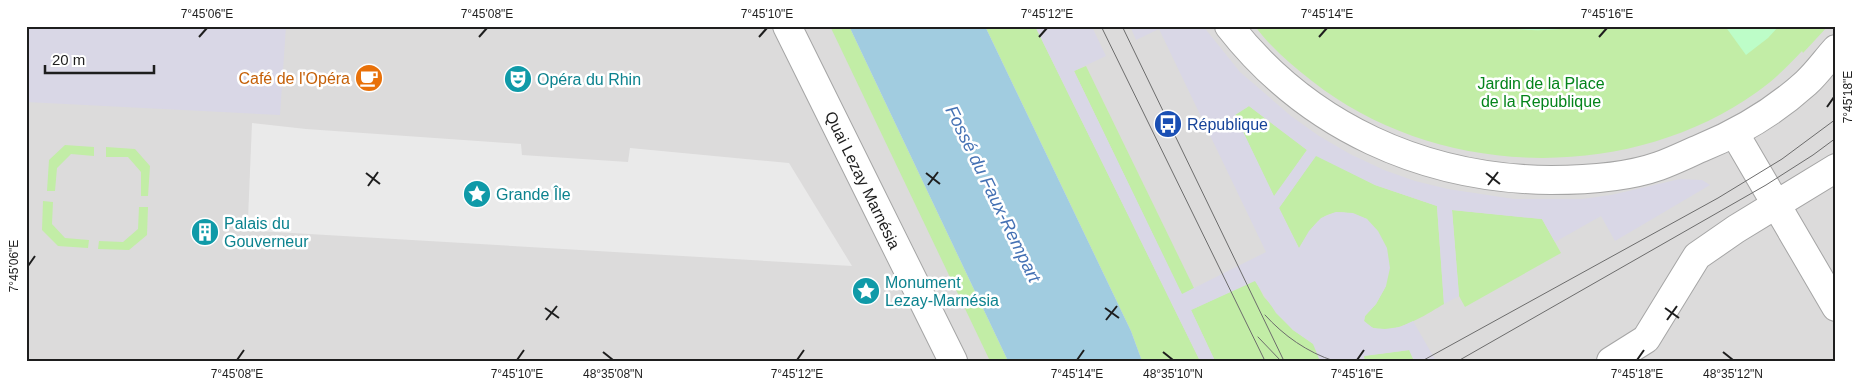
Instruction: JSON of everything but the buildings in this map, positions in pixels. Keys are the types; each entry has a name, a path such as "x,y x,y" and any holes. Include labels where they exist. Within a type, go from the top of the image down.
{"street":[{"name":"Quai Lezay Marnésia","path":"787,26 953,361"},
{"path":"1229,26 1243,45 1271,73 1300,97 1337,122 1389,149 1424,162 1473,174 1530,180 1572,180 1614,176 1659,166 1735,134 1765,115 1807,82 1836,49"},
{"path":"1735,134 1836,307"},
{"path":"1611,361 1646,339 1697,256 1736,229 1836,168"}],"shaded area":[{"name":"Grande Île","path":"26,26 849,26 1008,361 26,361"},
{"path":"26,26 286,26 280,115 26,102"},
{"path":"985,26 1836,26 1836,361 1142,361 1131,331"},
{"path":"1035,26 1091,26 1093,29 1106,56 1074,71 1182,294 1266,252 1159,29 1136,40 1130,26 1203,26 1240,72 1291,116 1319,136 1350,154 1384,170 1415,181 1448,189 1514,199 1582,199 1611,195 1680,179 1702,180 1710,185 1615,241 1601,216 1555,242 1542,219 1452,210 1459,296 1444,304 1437,206 1375,185 1316,156 1279,208 1299,248 1309,231 1321,218 1336,212 1353,213 1367,219 1378,231 1387,248 1390,268 1386,286 1376,304 1365,316 1364,321 1373,328 1385,329 1400,327 1413,321 1436,361 1414,361 1409,350 1364,356 1365,361 1320,361 1313,344 1293,330 1276,313 1255,281 1191,310 1215,361 1200,361","holes":["1249,106 1307,150 1274,196 1235,115"]},
{"path":"252,123 306,129 521,144 522,155 628,162 630,148 789,163 852,266 258,231 259,218 248,219"}],"green space":[{"path":"830,26 849,26 1008,361 990,361"},
{"path":"985,26 1035,26 1200,361 1142,361 1131,331"},
{"name":"Jardin de la Place de la Republique","path":"1255,26 1828,26 1803,53 1802,51 1781,73 1757,92 1706,122 1650,143 1592,155 1533,158 1473,152 1416,137 1361,113 1304,75 1274,48"},
{"path":"1497,26 1583,26 1540,30"},
{"path":"1725,26 1779,26 1768,38 1746,55"},
{"path":"1086,66 1194,288 1182,295 1074,71"},
{"path":"1249,106 1307,150 1274,197 1235,115"},
{"path":"65,145 94,147 94,156 71,154 57,168 55,191 47,191 49,160"},
{"path":"106,147 135,149 150,166 148,196 141,196 141,172 128,157 106,157"},
{"path":"1316,155 1375,185 1437,206 1444,304 1415,320 1393,329 1382,330 1372,327 1364,321 1365,316 1376,304 1386,286 1367,219 1354,214 1343,212 1326,216 1312,228 1299,249 1279,208"},
{"path":"43,201 53,202 52,224 65,238 89,240 88,248 58,246 42,230"},
{"path":"139,207 148,207 147,235 129,250 98,249 99,241 123,242 138,229"},
{"path":"1452,210 1542,219 1561,253 1465,307 1459,296"},
{"path":"1255,280 1264,297 1293,330 1314,344 1320,361 1215,361 1191,310"},
{"path":"1410,350 1414,361 1365,361 1363,356"}],"water":[{"name":"Fossé du Faux-Rempart","path":"849,26 985,26 1131,331 1142,361 1008,361"}],"tram line":[{"path":"1101,26 1265,361"},
{"path":"1122,26 1284,361"},
{"path":"1422,361 1718,198 1782,159 1836,119"},
{"path":"1458,361 1766,185 1836,138"},
{"path":"1265,315 1296,343 1334,361"},
{"path":"1258,337 1281,361"}],"place":[{"name":"Café de l'Opéra","path":"369,78"},
{"name":"Opéra du Rhin","path":"518,79"},
{"name":"République","path":"1168,124"},
{"name":"Grande Île","path":"477,194"},
{"name":"Palais du Gouverneur","path":"205,232"},
{"name":"Monument Lezay-Marnésia","path":"866,291"}]}
